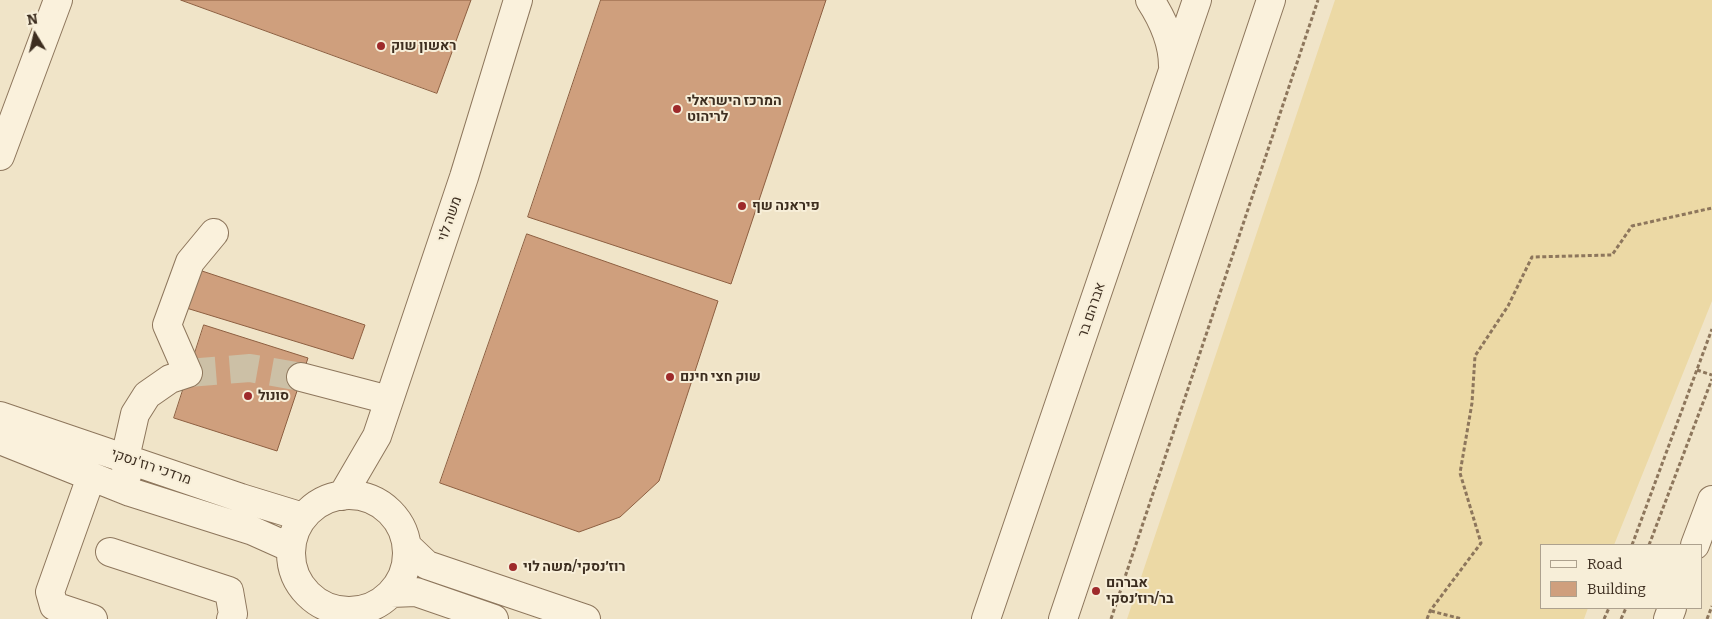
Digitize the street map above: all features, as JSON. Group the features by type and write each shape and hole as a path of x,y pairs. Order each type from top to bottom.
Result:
{"street":[{"path":"0,156 58,0"},
{"name":"משה לוי","path":"342,496 377,436 464,177 518,0"},
{"path":"1150,0 1166,30 1173,54 1173,72"},
{"name":"אברהם בר","path":"976,619 990,607 1197,0"},
{"path":"1063,619 1271,0"},
{"path":"130,492 125,458 135,414 147,395 170,379 188,372 167,325 190,262 214,233"},
{"path":"301,377 389,400"},
{"name":"משה לוי","path":"375,501 377,436"},
{"name":"מרדכי רוז'נסקי","path":"1,437 125,458 241,498 304,517"},
{"name":"מרדכי רוז'נסקי","path":"1,437 90,477 130,492 253,531 291,548"},
{"path":"90,477 50,592 54,606 93,619"},
{"path":"357,496 375,501 391,512 402,528 407,546 406,563 401,579 391,593 378,604 362,610 316,610 299,582 292,566 291,548 295,532 304,517 315,506 327,499 357,496"},
{"path":"1695,544 1712,500"},
{"path":"407,546 427,565 586,619"},
{"path":"110,552 229,591 233,614 231,619"},
{"path":"391,593 416,592 494,619"}],"path":[{"path":"1111,619 1318,0"},
{"path":"1427,619 1430,611 1482,543 1460,473 1472,403 1475,356 1508,306 1532,257 1612,255 1632,226 1712,208"},
{"path":"1632,544 1712,330"},
{"path":"1649,544 1712,377 1697,370"},
{"path":"1707,619 1712,606"},
{"path":"1430,611 1462,619"}],"sand":[{"path":"1335,0 1712,0 1712,301 1614,544 1540,544 1540,609 1588,609 1584,619 1127,619"}],"building":[{"name":"ראשון שוק","path":"181,0 471,0 437,93"},
{"name":"המרכז הישראלי לריהוט","path":"601,0 826,0 731,284 528,217"},
{"path":"527,234 718,301 659,481 620,517 579,532 440,483"},
{"path":"196,269 365,325 353,359 183,307"},
{"path":"204,325 308,358 277,451 174,418"}],"tunnel":[{"path":"188,373 250,368 301,377"}],"place":[{"name":"ראשון שוק","path":"381,46"},
{"name":"המרכז הישראלי לריהוט","path":"677,109"},
{"name":"פיראנה שף","path":"742,206"},
{"name":"שוק חצי חינם","path":"670,377"},
{"name":"סונול","path":"248,396"},
{"name":"רוז׳נסקי/משה לוי","path":"513,567"},
{"name":"אברהם בר/רוז׳נסקי","path":"1096,591"}]}
